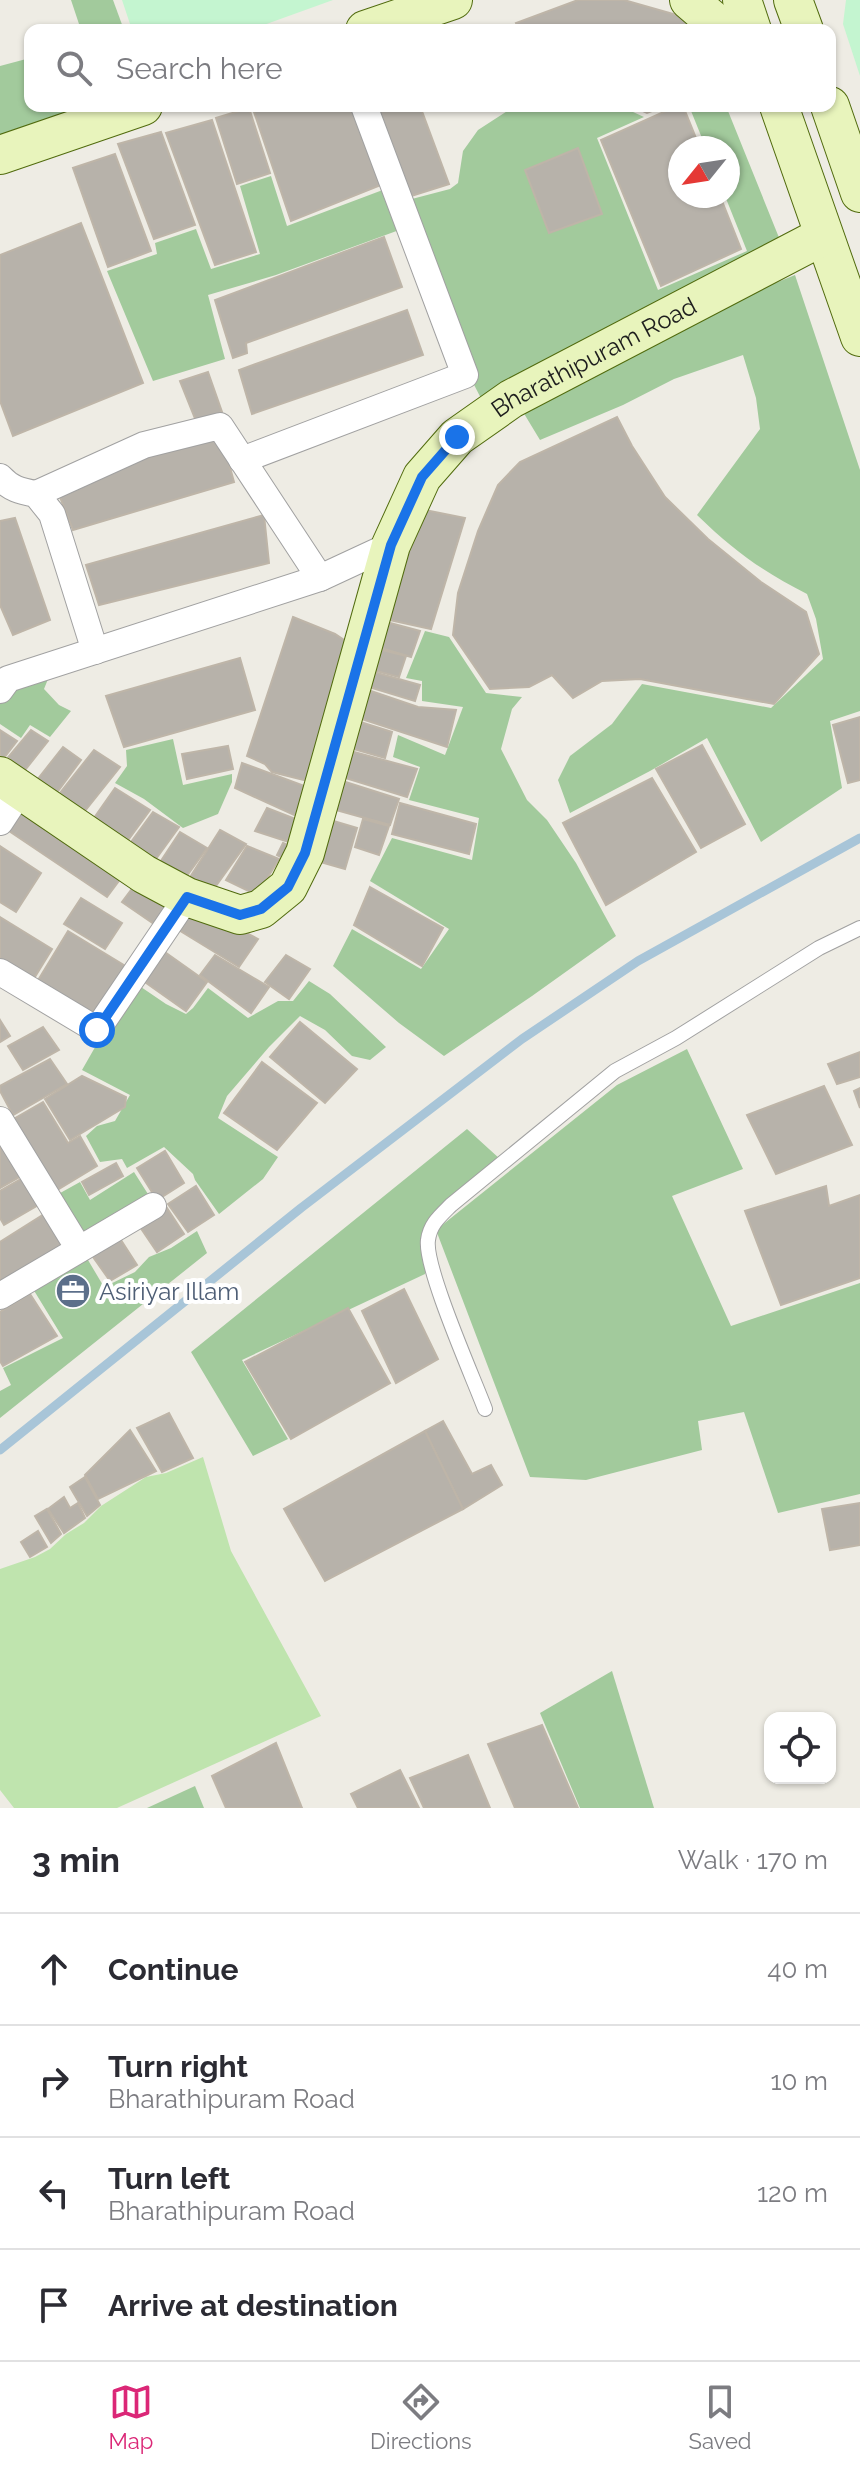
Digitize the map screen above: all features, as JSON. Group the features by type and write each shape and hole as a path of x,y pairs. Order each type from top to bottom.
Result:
{"street":[{"path":"383,24 453,0"},
{"path":"689,0 717,24"},
{"path":"742,0 750,24"},
{"path":"793,0 802,24"},
{"path":"0,155 125,112"},
{"path":"242,460 465,375 366,112"},
{"path":"832,112 860,193"},
{"path":"778,114 838,248 860,337"},
{"name":"Bharathipuram Road","path":"11,783 144,874 187,897 240,915 261,909 288,887 305,853 391,545 422,477 457,437 511,399 838,248"},
{"path":"0,477 8,486 36,494 144,445 220,426 320,578"},
{"path":"36,494 52,514 95,651"},
{"path":"0,690 8,679 320,578 391,545"},
{"path":"0,822 11,783"},
{"path":"0,972 97,1030 187,897"},
{"path":"0,1120 79,1249"},
{"path":"0,1296 153,1206"}],"lane":[{"path":"485,1409 434,1276 427,1243 433,1223 615,1071 676,1038 819,948 860,928"}],"green space":[{"path":"71,0 113,0 122,24 79,24"},
{"path":"122,0 333,0 267,24 130,24"},
{"path":"846,0 860,0 860,76 843,24"},
{"path":"24,60 24,112 90,112 0,144 0,66"},
{"path":"506,112 633,112 644,117 597,138 658,290 747,251 730,208 740,208 740,141 784,250 487,410 469,375 408,200 450,189 458,183 463,151 478,130"},
{"path":"691,112 728,112 738,136 701,136"},
{"path":"271,176 287,226 388,188 402,229 276,275 208,295 225,359 153,381 107,271 157,254 155,243 196,229 211,269 260,254 240,186"},
{"path":"795,275 860,470 860,711 830,721 842,788 761,842 707,738 570,813 558,780 570,756 612,724 642,684 771,708 823,659 816,619 807,594 749,559 697,515 760,429 756,398 743,355 674,379 623,405 540,440 517,402 649,335"},
{"path":"425,631 449,637 486,693 522,697 512,709 501,749 527,800 547,820 576,863 616,936 444,1056 399,1023 333,966 352,929 421,969 449,929 370,881 392,838 472,860 479,818 409,800 420,767 393,757 398,735 445,755 463,707 422,701 422,681 406,678"},
{"path":"52,669 44,689 59,705 71,711 50,737 30,725 21,738 0,724 0,696"},
{"path":"173,739 183,785 232,774 232,782 218,814 183,828 144,799 115,783 127,766 126,750"},
{"path":"309,981 330,994 386,1047 370,1060 352,1056 325,1030 300,1016 269,1047 227,1096 218,1118 278,1157 263,1179 219,1214 193,1174 164,1147 127,1168 122,1159 100,1162 86,1136 97,1126 115,1121 130,1095 82,1070 102,1035 141,987 186,1014 208,988 248,1018 278,1001 293,1001"},
{"path":"687,1049 743,1169 672,1196 731,1326 860,1283 860,1494 778,1513 744,1412 698,1421 702,1450 586,1480 530,1477 436,1230 617,1085"},
{"path":"467,1129 500,1159 425,1224 425,1274 242,1360 288,1439 253,1456 191,1352"},
{"path":"134,1172 153,1202 82,1242 53,1197 80,1182 90,1200"},
{"path":"197,1231 207,1253 0,1418 0,1391 11,1385 3,1368 63,1338 30,1284 85,1255 104,1287 135,1272 149,1257 171,1248"},
{"path":"203,1457 231,1551 321,1716 117,1808 14,1808 0,1790 0,1569 50,1549 101,1506 146,1477 166,1473"},
{"path":"612,1671 654,1808 580,1808 540,1713"},
{"path":"195,1786 204,1808 147,1808"}],"building":[{"path":"578,0 624,0 680,16 693,24 516,24"},
{"path":"236,112 250,112 270,173 237,184 216,118"},
{"path":"254,112 357,112 381,185 291,221"},
{"path":"374,112 422,112 449,184 408,197"},
{"path":"664,112 685,112 695,136 668,136 668,208 725,208 741,249 661,286 601,140"},
{"path":"212,120 256,252 215,265 166,133"},
{"path":"161,132 195,225 154,239 118,144"},
{"path":"578,148 602,214 549,233 525,170"},
{"path":"115,154 151,251 108,267 73,168"},
{"path":"81,223 143,383 13,436 0,401 0,255"},
{"path":"384,237 402,287 246,343 247,353 233,358 215,300"},
{"path":"407,310 423,355 252,414 239,370"},
{"path":"208,372 222,412 196,421 180,381"},
{"path":"617,417 665,497 708,539 761,582 806,612 819,654 774,704 640,679 602,681 573,698 552,675 529,687 490,689 453,635 458,593 478,531 498,485 520,462"},
{"path":"222,438 234,482 73,530 54,482"},
{"path":"415,508 465,518 431,629 376,617"},
{"path":"264,515 269,563 99,605 86,565"},
{"path":"15,518 50,620 13,635 0,605 0,521"},
{"path":"293,617 347,642 312,782 272,772 265,764 247,756"},
{"path":"379,620 420,631 411,657 374,646"},
{"path":"374,648 406,656 399,677 369,669"},
{"path":"240,658 255,710 124,747 106,696"},
{"path":"370,671 420,685 415,701 366,686"},
{"path":"365,689 418,707 456,710 447,747 356,717"},
{"path":"860,717 860,780 848,783 833,725"},
{"path":"354,720 392,732 385,758 347,747"},
{"path":"0,730 17,741 0,763"},
{"path":"31,730 48,741 18,779 0,767"},
{"path":"702,745 745,824 701,848 656,769"},
{"path":"228,746 233,769 187,779 182,754"},
{"path":"63,747 81,760 50,802 30,789"},
{"path":"343,749 417,769 407,797 336,775"},
{"path":"94,750 120,767 77,821 52,803"},
{"path":"242,763 318,791 305,820 235,788"},
{"path":"652,778 696,852 606,905 563,823"},
{"path":"336,779 399,799 390,825 329,808"},
{"path":"115,788 150,810 121,850 87,828"},
{"path":"27,802 127,870 107,897 9,831"},
{"path":"400,803 476,824 469,854 392,834"},
{"path":"267,808 306,823 298,845 255,831"},
{"path":"153,812 179,827 148,870 123,853"},
{"path":"320,817 357,828 345,869 310,859"},
{"path":"363,819 389,826 379,855 355,847"},
{"path":"220,830 246,844 208,897 185,885"},
{"path":"180,832 207,848 181,884 155,870"},
{"path":"283,843 302,851 294,864 277,855"},
{"path":"0,846 41,873 16,912 0,902"},
{"path":"247,846 279,859 257,895 226,880"},
{"path":"140,878 179,900 160,928 122,902"},
{"path":"370,887 443,928 422,966 354,925"},
{"path":"81,898 122,923 105,949 64,924"},
{"path":"192,905 258,939 239,967 177,929"},
{"path":"0,917 52,949 33,980 0,959"},
{"path":"68,931 132,970 95,1025 37,982"},
{"path":"162,950 207,982 186,1011 142,980"},
{"path":"215,955 269,987 251,1013 200,975"},
{"path":"286,955 310,969 289,999 265,982"},
{"path":"0,1020 10,1036 0,1042"},
{"path":"300,1022 357,1069 325,1103 270,1057"},
{"path":"43,1027 59,1050 23,1070 8,1046"},
{"path":"860,1052 860,1077 837,1084 828,1064"},
{"path":"50,1059 67,1084 13,1115 0,1086"},
{"path":"262,1062 317,1103 277,1150 224,1113"},
{"path":"82,1076 126,1097 125,1107 70,1140 45,1099"},
{"path":"824,1086 852,1145 776,1174 747,1115"},
{"path":"860,1088 860,1108 854,1091"},
{"path":"43,1102 68,1143 80,1136 97,1166 52,1193 10,1121"},
{"path":"0,1143 25,1174 0,1188"},
{"path":"165,1151 184,1183 157,1200 137,1168"},
{"path":"116,1163 123,1176 89,1195 82,1182"},
{"path":"26,1176 42,1203 4,1225 0,1218 0,1191"},
{"path":"196,1186 214,1215 188,1232 168,1204"},
{"path":"826,1186 829,1206 860,1195 860,1278 781,1305 745,1211"},
{"path":"165,1205 184,1234 157,1252 138,1224"},
{"path":"46,1213 69,1251 0,1291 0,1242"},
{"path":"119,1237 137,1265 110,1281 91,1254"},
{"path":"404,1289 438,1359 396,1383 362,1311"},
{"path":"30,1294 57,1336 3,1366 0,1361 0,1312"},
{"path":"348,1308 390,1383 291,1439 245,1362"},
{"path":"169,1413 193,1458 162,1472 137,1428"},
{"path":"443,1421 472,1474 491,1465 502,1485 463,1509 425,1431"},
{"path":"130,1430 156,1471 98,1499 85,1475"},
{"path":"425,1431 463,1509 325,1581 284,1509"},
{"path":"85,1477 100,1505 87,1516 70,1487"},
{"path":"64,1497 70,1508 78,1503 85,1518 64,1533 48,1509"},
{"path":"860,1503 860,1545 830,1550 822,1509"},
{"path":"47,1509 61,1534 51,1543 35,1516"},
{"path":"38,1531 47,1547 30,1557 21,1542"},
{"path":"542,1725 578,1808 515,1808 488,1744"},
{"path":"276,1743 302,1808 226,1808 212,1776"},
{"path":"468,1755 490,1808 424,1808 410,1778"},
{"path":"400,1770 419,1808 358,1808 351,1794"}],"waterway":[{"path":"0,1450 301,1208 522,1039 638,961 860,838"}],"place":[{"name":"Asiriyar Illam","path":"73,1291"}],"route":[{"path":"97,1030 187,897 240,915 261,909 288,887 305,853 391,545 422,477 457,437"}]}
